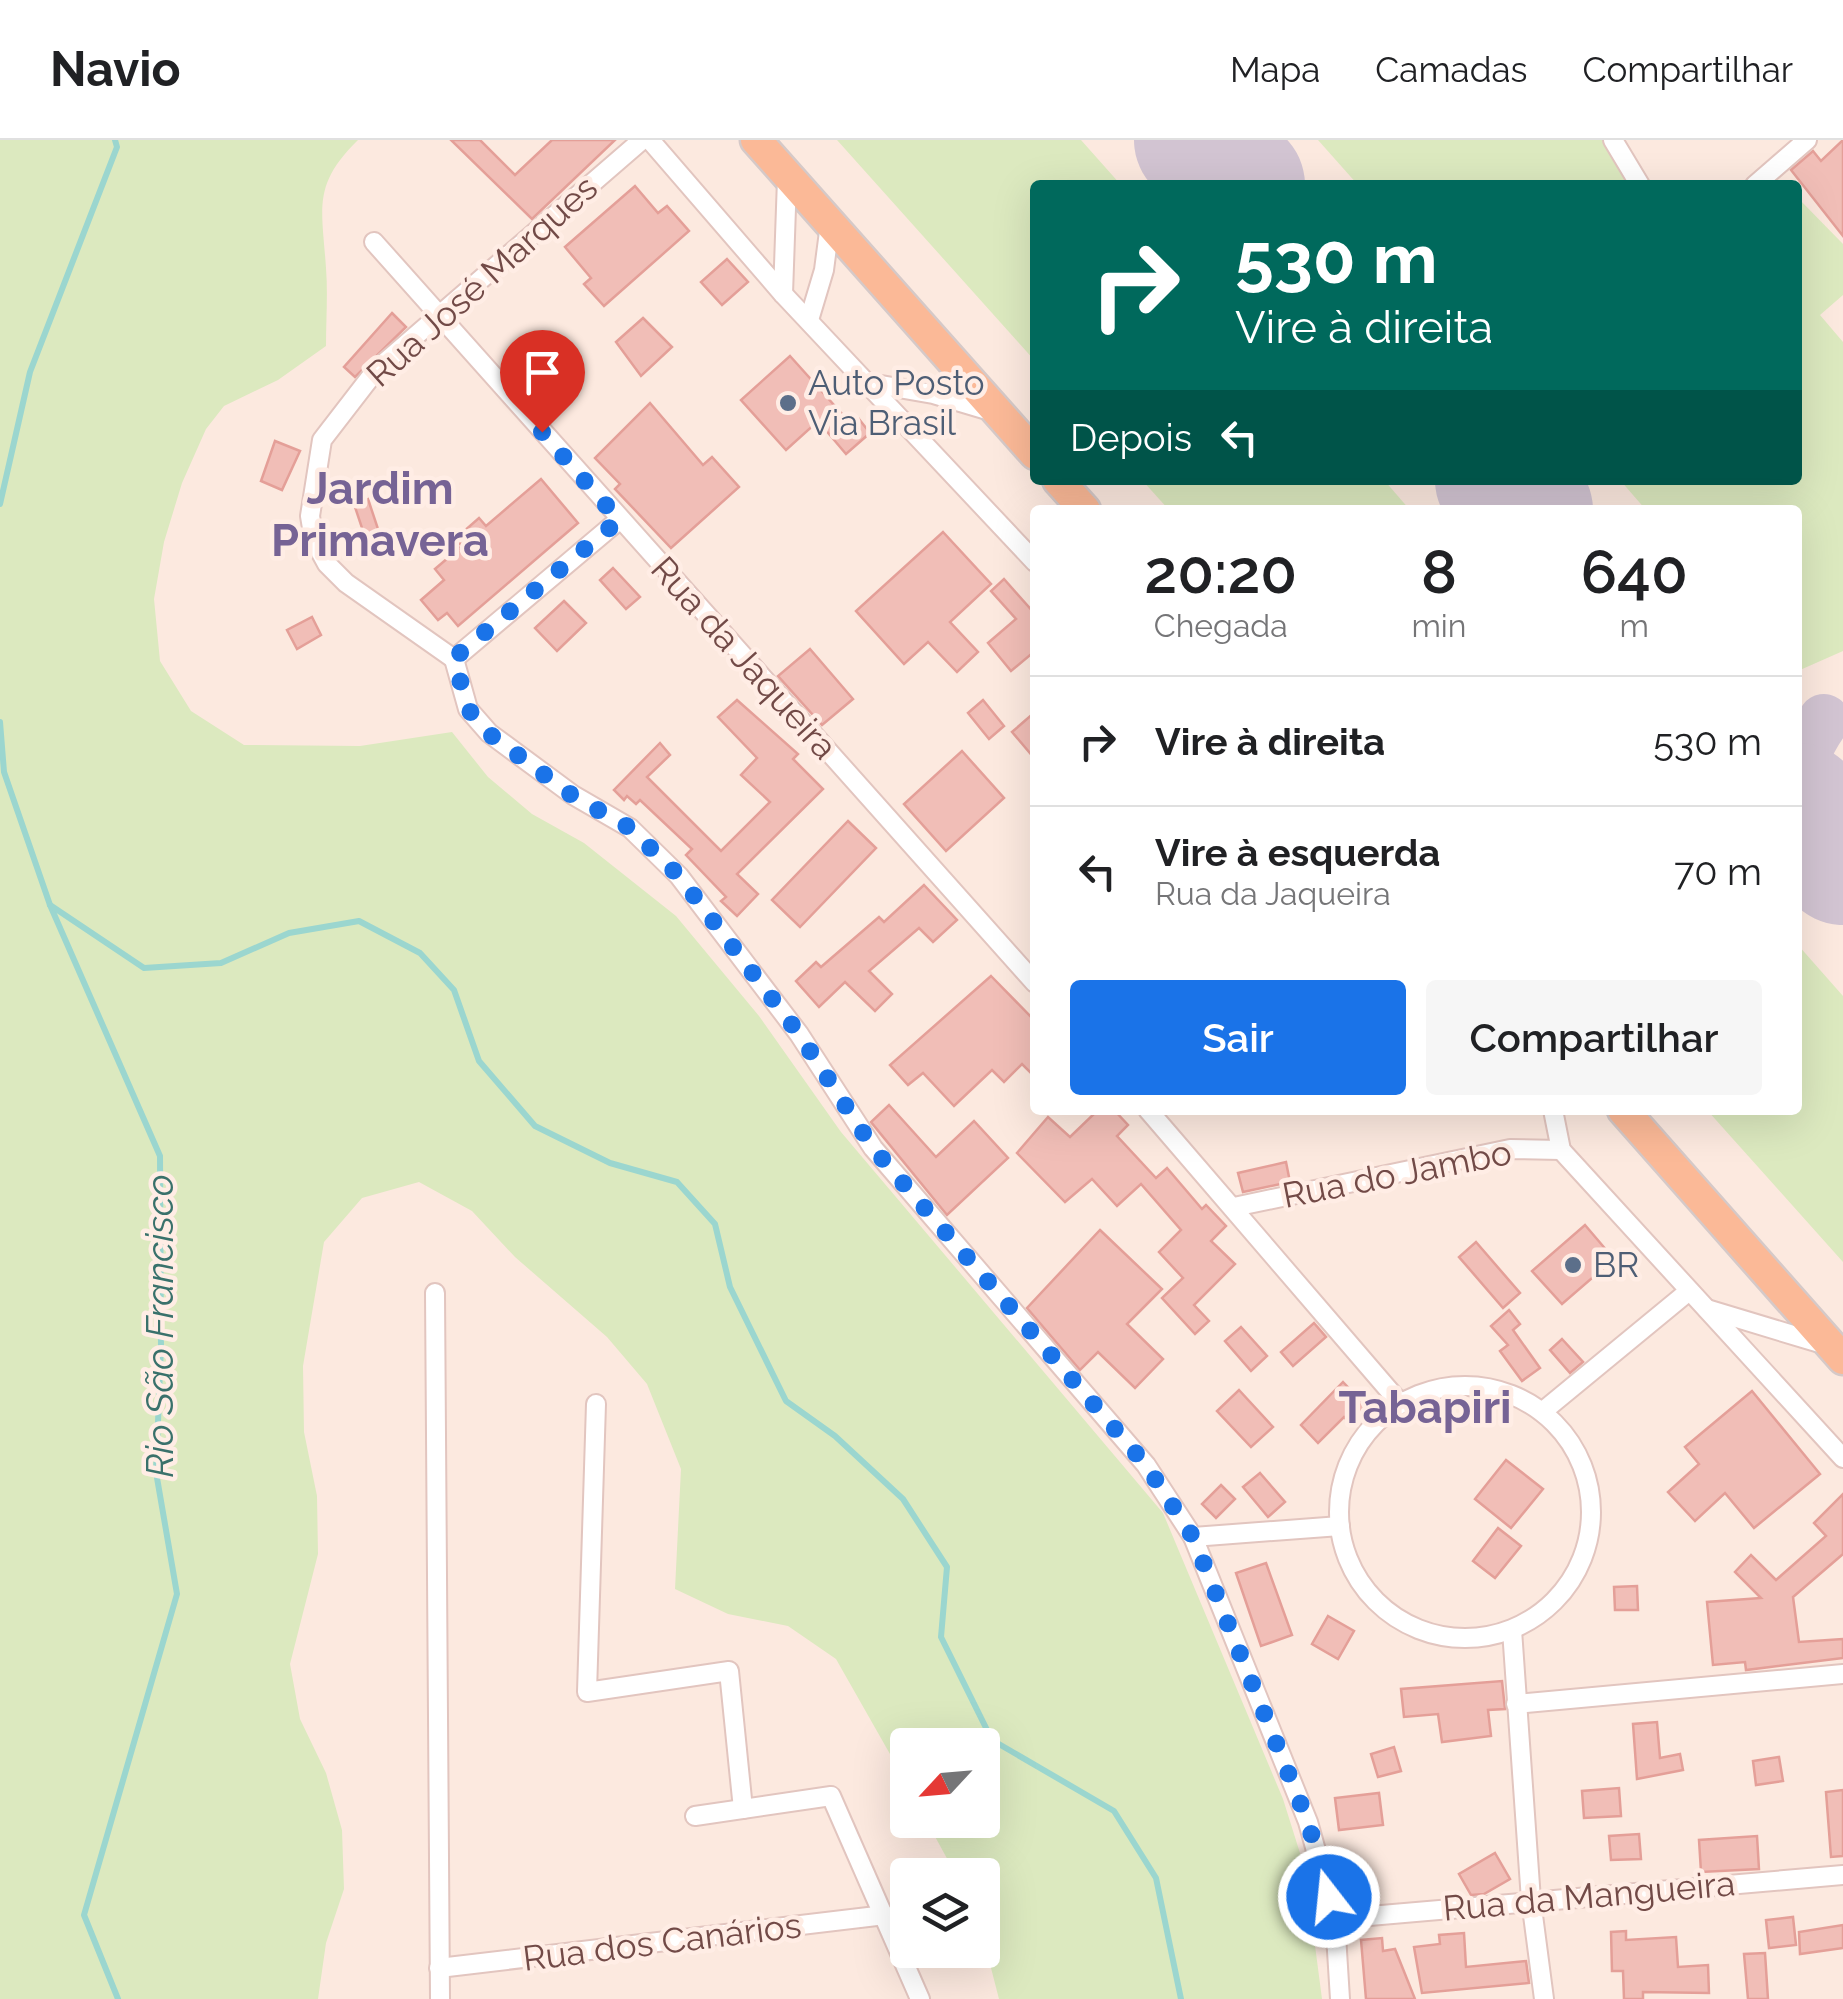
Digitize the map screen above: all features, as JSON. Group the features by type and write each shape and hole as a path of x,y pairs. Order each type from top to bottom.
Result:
{"main road":[{"path":"756,140 1030,448"},
{"path":"1062,485 1080,505"},
{"path":"1627,1115 1838,1352"}],"street":[{"name":"Rua José Marques","path":"454,658 346,583 320,552 310,516 322,440 376,370 642,140"},
{"path":"650,140 783,294 1030,557"},
{"path":"1613,140 1637,180"},
{"path":"1760,180 1806,140"},
{"path":"783,294 787,174"},
{"path":"808,320 824,270 830,219"},
{"name":"Rua da Jaqueira","path":"374,242 1030,977"},
{"path":"864,382 933,394 1000,414"},
{"path":"619,520 454,658 468,709 488,733 573,796 630,828 679,876 799,1034 873,1148 1146,1465 1193,1537 1308,1822 1335,1919 1340,1999"},
{"path":"1152,1115 1400,1403"},
{"path":"1554,1115 1561,1150 1843,1458"},
{"name":"Rua do Jambo","path":"1234,1207 1510,1150 1561,1150"},
{"path":"1542,1412 1689,1291"},
{"path":"435,1293 440,1999"},
{"path":"1707,1309 1838,1352"},
{"path":"1472,1385 1509,1393 1542,1412 1572,1444 1589,1486 1590,1530 1576,1572 1550,1607 1512,1630 1474,1638 1455,1637 1436,1635 1400,1620 1371,1595 1350,1563 1340,1526 1341,1490 1352,1455 1372,1426 1400,1403 1435,1388 1472,1385"},
{"path":"596,1404 587,1692 729,1671 743,1809"},
{"path":"1193,1537 1340,1526"},
{"path":"1512,1630 1531,1900 1544,1999"},
{"path":"1516,1704 1843,1674"},
{"path":"696,1816 831,1796 920,1999"},
{"name":"Rua da Mangueira","path":"1335,1919 1843,1875"},
{"name":"Rua dos Canários","path":"439,1968 885,1916"}],"green space":[{"path":"0,140 358,140 333,171 323,198 326,346 278,380 224,406 206,429 182,483 164,542 154,599 160,661 191,711 244,745 360,746 452,732 488,777 532,814 584,843 676,916 759,1016 841,1132 1163,1513 1283,1799 1305,1869 1322,1999 999,1999 991,1968 1000,1968 1000,1858 947,1858 936,1838 1000,1838 1000,1728 890,1728 890,1754 836,1659 788,1626 728,1614 675,1589 681,1469 647,1384 607,1337 515,1257 472,1211 419,1182 362,1198 324,1242 303,1366 304,1432 317,1496 318,1554 290,1664 300,1719 326,1773 342,1830 344,1889 326,1943 318,1999 0,1999"},
{"path":"837,140 1081,140 1117,180 1030,180 1030,355"},
{"path":"1318,140 1604,140 1627,180 1354,180"},
{"path":"1802,202 1843,244 1843,295 1820,315 1843,342 1843,651 1802,669 1802,505 1642,505 1624,485 1802,485"},
{"path":"1146,485 1388,485 1406,505 1164,505"},
{"path":"1802,950 1843,996 1843,1262 1711,1115 1802,1115"}],"building":[{"path":"451,140 480,140 515,175 552,140 615,140 532,219"},
{"path":"1843,140 1843,236 1791,170 1813,151 1821,161"},
{"path":"635,186 658,213 667,206 689,231 604,306 584,284 591,278 565,247"},
{"path":"727,259 748,282 722,305 701,282"},
{"path":"392,313 406,327 355,377 344,367"},
{"path":"643,318 672,347 641,376 616,342"},
{"name":"Auto Posto Via Brasil","path":"790,356 852,425 859,419 870,433 846,454 818,421 786,450 741,400"},
{"path":"650,403 703,465 712,457 739,487 671,548 615,489 620,484 595,458"},
{"path":"275,441 300,451 282,490 261,481"},
{"path":"541,479 578,523 458,626 447,613 438,620 421,600 444,580 435,569 462,546 455,539 479,518 486,526"},
{"path":"368,499 382,541 368,546 354,504"},
{"path":"943,532 991,584 950,622 978,652 957,672 928,642 904,664 856,611"},
{"path":"613,568 640,597 626,609 600,580"},
{"path":"1004,579 1030,608 1030,655 1011,671 988,643 1016,619 991,591"},
{"path":"564,601 586,623 557,651 535,628"},
{"path":"312,617 321,635 297,649 287,630"},
{"path":"810,649 853,699 822,725 778,676"},
{"path":"737,700 798,754 793,759 823,789 737,874 758,894 737,916 721,901 726,897 686,855 692,849 640,800 636,804 627,796 624,800 614,790 660,743 670,755 647,777 721,851 770,802 741,775 757,758 718,717"},
{"path":"983,700 1004,726 989,739 968,713"},
{"path":"1030,716 1030,753 1012,732"},
{"path":"962,751 1004,798 946,851 904,804"},
{"path":"848,821 876,848 800,927 772,900"},
{"path":"924,885 957,920 933,942 919,928 869,971 892,994 875,1011 845,982 819,1007 796,981 816,962 821,967 879,917 884,922"},
{"path":"991,976 1030,1016 1030,1072 1022,1064 1004,1082 992,1070 954,1106 923,1073 908,1085 890,1065"},
{"path":"889,1105 936,1157 974,1121 1008,1158 947,1215 871,1122"},
{"path":"1093,1115 1119,1115 1128,1125 1117,1136 1156,1178 1167,1168 1202,1209 1206,1205 1226,1226 1211,1241 1235,1264 1194,1305 1209,1321 1195,1334 1162,1298 1183,1278 1159,1252 1181,1230 1141,1184 1117,1206 1092,1179 1065,1202 1017,1153 1048,1117 1070,1137"},
{"path":"1286,1162 1290,1182 1243,1192 1238,1173"},
{"name":"BR","path":"1585,1225 1614,1259 1562,1304 1532,1271"},
{"path":"1100,1230 1162,1289 1127,1324 1163,1359 1135,1388 1098,1352 1080,1370 1027,1308"},
{"path":"1476,1242 1520,1293 1503,1308 1459,1257"},
{"path":"1509,1310 1520,1324 1513,1330 1540,1368 1522,1381 1500,1351 1508,1345 1491,1326"},
{"path":"1314,1323 1326,1337 1293,1366 1281,1352"},
{"path":"1241,1327 1267,1356 1251,1371 1225,1341"},
{"path":"1562,1339 1583,1362 1570,1373 1550,1350"},
{"path":"1343,1382 1367,1407 1350,1423 1344,1417 1318,1443 1301,1425"},
{"path":"1239,1390 1273,1427 1251,1447 1217,1411"},
{"path":"1752,1391 1820,1474 1754,1528 1725,1493 1695,1521 1668,1492 1699,1464 1685,1447"},
{"path":"1506,1460 1543,1489 1511,1528 1475,1499"},
{"path":"1260,1473 1285,1502 1268,1517 1243,1487"},
{"path":"1221,1485 1235,1499 1216,1518 1202,1504"},
{"path":"1843,1494 1843,1554 1793,1597 1799,1642 1843,1639 1843,1658 1746,1670 1745,1662 1713,1665 1707,1602 1761,1598 1735,1572 1751,1555 1776,1580 1826,1536 1814,1523"},
{"path":"1498,1528 1521,1546 1495,1578 1473,1561"},
{"path":"1266,1563 1292,1635 1261,1646 1236,1573"},
{"path":"1637,1586 1638,1610 1615,1610 1614,1587"},
{"path":"1328,1616 1354,1631 1338,1659 1312,1644"},
{"path":"1502,1681 1505,1709 1488,1710 1491,1736 1442,1742 1438,1714 1404,1717 1401,1689"},
{"path":"1657,1722 1660,1758 1680,1754 1683,1770 1637,1779 1633,1724"},
{"path":"1394,1747 1401,1771 1378,1777 1371,1754"},
{"path":"1779,1757 1783,1781 1756,1785 1753,1761"},
{"path":"1619,1788 1621,1816 1584,1818 1582,1791"},
{"path":"1843,1790 1843,1856 1831,1857 1826,1792"},
{"path":"1379,1793 1383,1825 1339,1830 1335,1798"},
{"path":"1639,1834 1641,1859 1611,1860 1609,1836"},
{"path":"1757,1836 1759,1869 1701,1872 1699,1840"},
{"path":"1495,1853 1510,1879 1484,1894 1471,1895 1459,1874"},
{"path":"1364,1873 1375,1900 1355,1905 1345,1880"},
{"path":"1793,1917 1796,1945 1769,1948 1766,1920"},
{"path":"1843,1925 1843,1948 1800,1954 1799,1932"},
{"path":"1626,1931 1626,1940 1676,1937 1678,1967 1708,1965 1709,1993 1643,1992 1643,1999 1624,1999 1623,1971 1612,1971 1611,1932"},
{"path":"1464,1933 1466,1967 1526,1961 1529,1983 1422,1993 1414,1947 1440,1944 1439,1935"},
{"path":"1382,1938 1383,1951 1395,1949 1415,1999 1366,1999 1361,1940"},
{"path":"1765,1953 1768,1999 1748,1999 1744,1954"}],"waterway":[{"name":"Rio São Francisco","path":"0,504 30,372 117,147 115,140"},
{"name":"Rio São Francisco","path":"0,722 4,772 50,905 160,1156 161,1346 156,1472 177,1594 84,1915 118,1999"},
{"path":"50,905 144,968 221,963 289,933 359,921 420,953 454,990 479,1061 535,1126 610,1163 677,1182 715,1224 730,1287 786,1401 835,1436 903,1499 947,1567 941,1637 992,1740 1114,1811 1156,1878 1181,1999"}],"taxiway":[{"path":"1802,770 1807,749 1824,720"},
{"path":"1802,790 1820,833"}],"runway":[{"path":"1200,140 1235,180"},
{"path":"1505,485 1523,505"},
{"path":"1802,813 1843,859"}],"place":[{"name":"Auto Posto Via Brasil","path":"788,403"},
{"name":"BR","path":"1573,1265"}],"district":[{"name":"Jardim Primavera","path":"380,514"},
{"name":"Tabapiri","path":"1425,1407"}],"route":[{"path":"542,432 619,520 454,658 468,709 488,733 551,780 630,828 679,876 799,1034 873,1148 1120,1434 1178,1509 1193,1537 1308,1822 1329,1897"}]}
